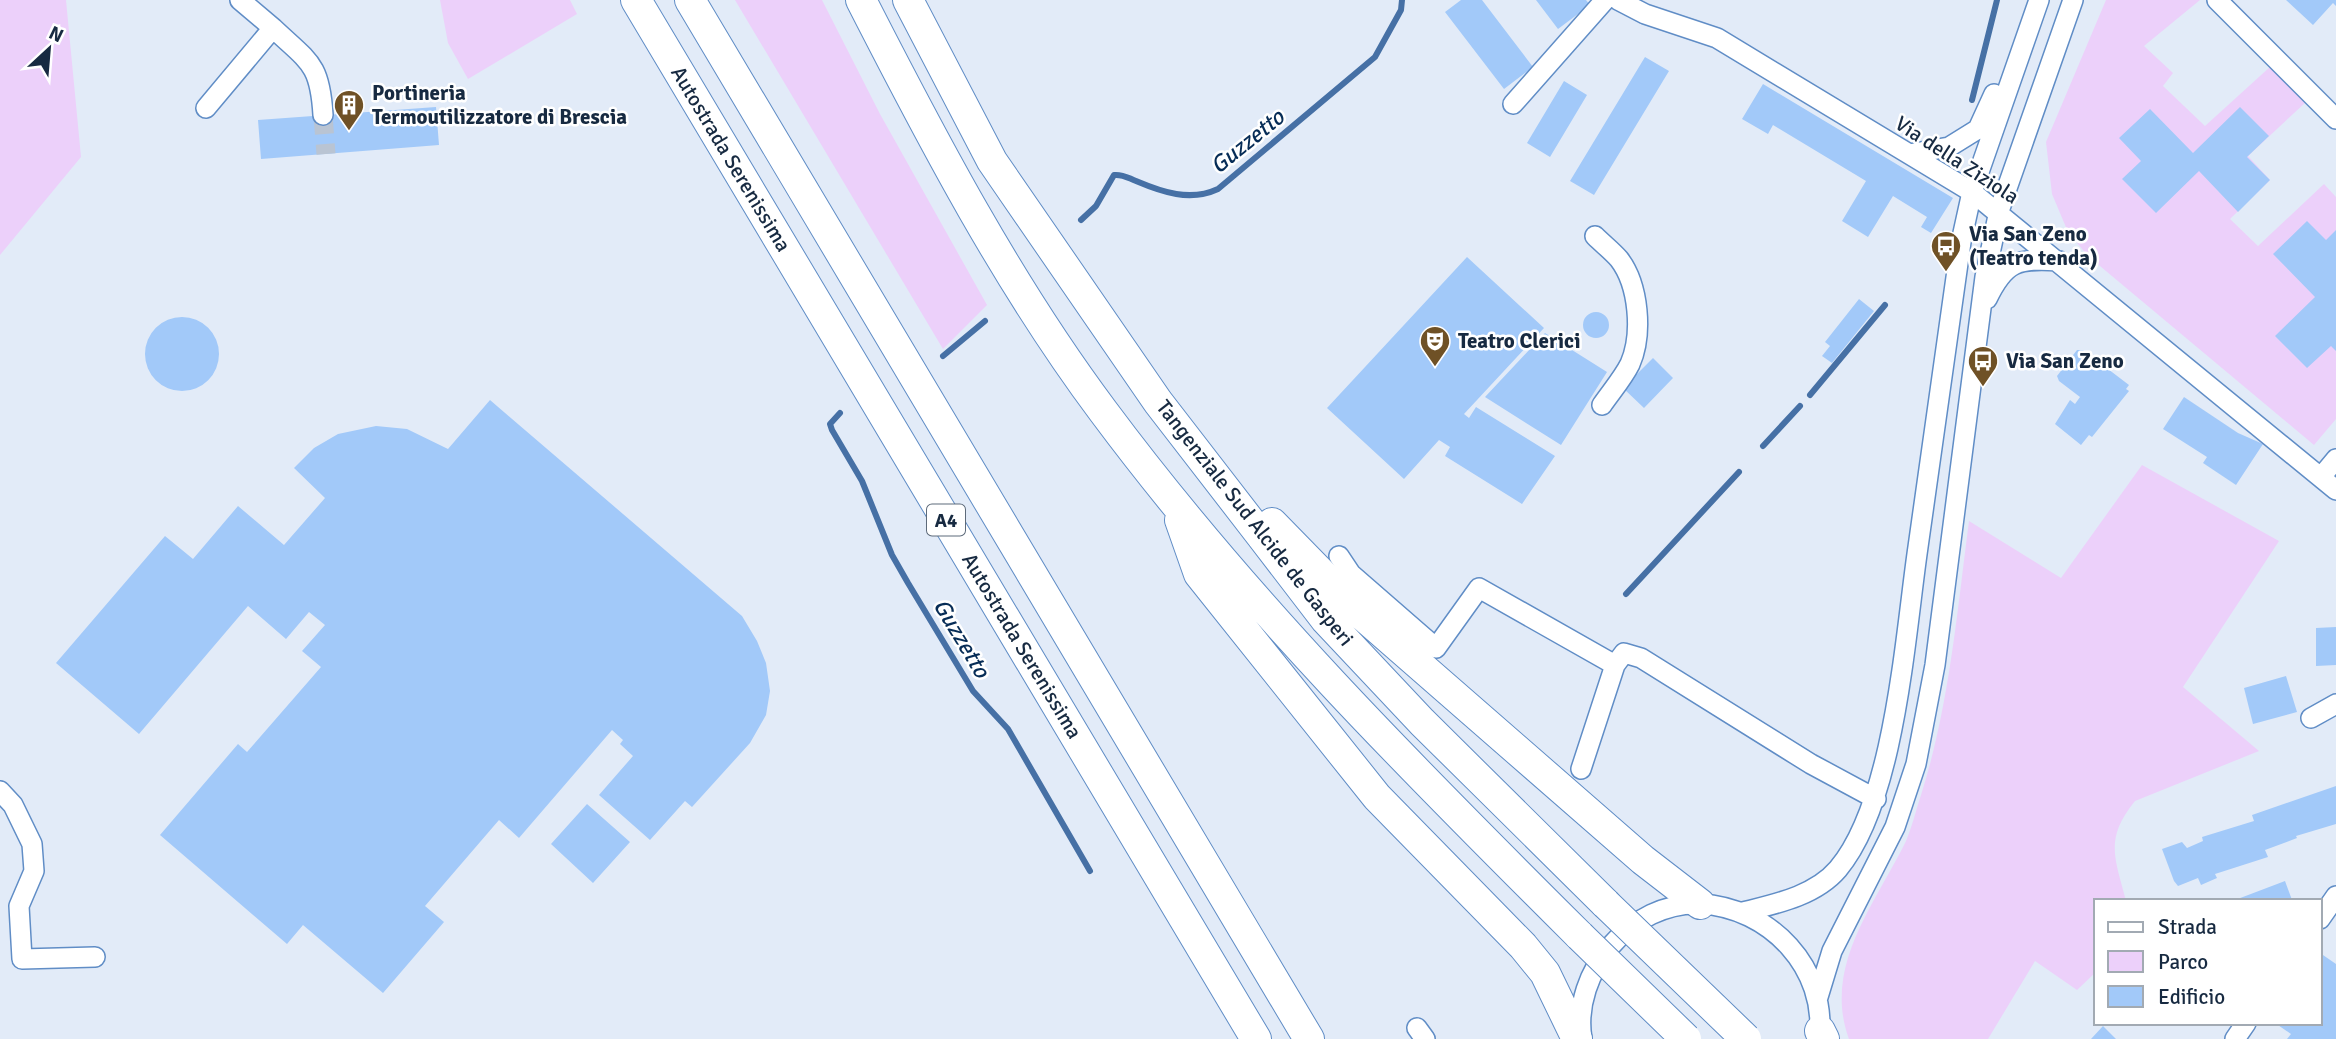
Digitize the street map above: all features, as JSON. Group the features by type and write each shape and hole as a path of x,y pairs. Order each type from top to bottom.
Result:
{"highway":[{"name":"Autostrada Serenissima","path":"636,0 1256,1039"},
{"name":"A4","path":"690,0 1309,1039"},
{"name":"Tangenziale Sud Alcide de Gasperi","path":"861,0 1017,284 1101,408 1176,507 1294,643 1392,750 1686,1039"},
{"name":"Tangenziale Sud Alcide de Gasperi","path":"908,0 992,161 1067,273 1200,457 1326,620 1422,722 1746,1039"},
{"path":"1200,457 1233,481 1361,614 1643,860 1700,904"},
{"path":"1176,507 1199,574 1377,797 1531,955 1557,995 1580,1039"}],"street":[{"path":"240,0 315,67 321,83 323,115"},
{"path":"1513,104 1605,0"},
{"name":"Via della Ziziola","path":"1618,0 1645,14 1717,38 1972,192 1999,211 2329,484"},
{"path":"1743,912 1786,901 1821,884 1837,870 1847,856 1876,799 1902,657 1961,242 1972,192 2039,0"},
{"path":"1818,997 1832,951 1895,827 1916,764 1935,665 1981,313 1999,211 2073,0"},
{"path":"2217,0 2336,119"},
{"path":"1909,154 1949,147 1978,129 2010,51 2031,26"},
{"path":"206,107 273,29"},
{"path":"1595,236 1620,260 1633,287 1636,313 1637,339 1630,364 1602,405"},
{"path":"1981,313 1996,280 2010,264 2029,259 2059,261"},
{"path":"2329,484 2336,459"},
{"path":"1339,556 1351,574 1436,648 1479,588 1615,664"},
{"path":"1581,769 1615,664 1623,653 1641,658 1811,764 1876,799"},
{"path":"2311,718 2336,704"},
{"path":"0,791 13,805 33,844 34,871 19,906 22,959 95,957"},
{"path":"2322,916 2336,896"},
{"path":"1580,1039 1582,1006 1592,973 1603,954 1638,922 1675,907 1700,904 1743,912 1777,933 1800,958 1818,997 1821,1036"}],"green space":[{"path":"0,0 66,0 81,157 0,255"},
{"path":"440,0 570,0 577,14 468,79 448,43"},
{"path":"735,0 822,0 880,114 987,305 943,349"},
{"path":"2106,0 2200,0 2144,46 2173,73 2163,86 2205,126 2271,66 2306,102 2248,156 2270,180 2230,219 2258,246 2324,184 2336,197 2336,419 2314,445 2088,256 2068,232 2052,194 2046,142"},
{"path":"2142,465 2279,541 2183,687 2259,751 2135,801 2125,814 2119,827 2115,849 2126,899 2094,899 2094,974 2077,990 2035,961 1988,1039 1849,1039 1842,1012 1842,986 1847,961 1856,936 1906,841 1931,762 1951,660 1969,521 2061,578"}],"building":[{"path":"1461,0 1482,0 1533,67 1504,89 1445,12"},
{"path":"1536,0 1586,0 1590,5 1558,29"},
{"path":"2286,0 2336,0 2336,6 2333,3 2313,25"},
{"path":"1645,57 1669,71 1594,195 1570,181"},
{"path":"1564,81 1587,95 1550,157 1527,143"},
{"path":"1763,84 1953,198 1931,233 1921,227 1927,217 1893,196 1868,237 1842,221 1866,181 1773,125 1768,134 1742,119"},
{"name":"Portineria Termoutilizzatore di Brescia","path":"436,107 439,145 261,159 258,120"},
{"path":"2240,107 2269,136 2247,157 2270,180 2238,212 2199,171 2156,213 2122,179 2141,161 2119,138 2150,109 2193,153"},
{"path":"2307,221 2326,240 2336,230 2336,351 2331,346 2307,368 2275,336 2315,297 2273,254"},
{"name":"Teatro Clerici","path":"1467,257 1544,328 1464,414 1469,418 1476,407 1555,456 1522,504 1445,456 1450,447 1439,440 1404,479 1327,408"},
{"path":"1859,299 1874,311 1832,363 1822,356 1830,346 1825,342"},
{"path":"1596,312 1605,316 1609,325 1605,334 1596,338 1587,334 1583,325 1587,316"},
{"path":"175,317 189,317 203,323 213,333 219,354 213,375 203,385 189,391 175,391 161,385 151,375 145,361 145,347 151,333 161,323"},
{"path":"1545,333 1607,372 1561,445 1485,397"},
{"path":"2077,350 2083,350 2129,385 2126,389 2129,391 2092,437 2089,435 2081,445 2055,424 2070,400 2075,404 2080,397 2059,381 2057,376"},
{"path":"1653,358 1673,378 1644,408 1623,388"},
{"path":"2184,397 2238,433 2263,444 2236,485 2203,463 2207,457 2163,429"},
{"path":"490,400 742,616 766,663 770,691 766,715 750,743 692,807 685,801 650,840 599,795 633,756 620,744 623,740 612,730 519,838 499,820 425,906 444,922 383,993 303,925 287,944 160,835 238,744 247,752 321,667 302,651 325,625 309,612 286,639 248,606 139,734 56,663 165,536 193,559 238,506 284,545 325,498 294,468 314,448 338,434 376,426 407,429 448,449"},
{"path":"2336,627 2336,665 2316,666 2316,628"},
{"path":"2286,676 2297,712 2253,724 2244,688"},
{"path":"2336,786 2336,824 2296,836 2297,838 2265,850 2268,857 2215,874 2217,878 2201,885 2198,878 2178,886 2174,881 2162,849 2182,842 2187,848 2203,841 2202,837 2254,821 2252,815"},
{"path":"587,804 630,842 593,883 551,844"},
{"path":"2285,881 2292,899 2238,899"},
{"path":"2322,954 2336,964 2336,1039 2287,1039 2291,1034 2278,1025 2322,1025"},
{"path":"2103,1026 2116,1039 2091,1039"}],"waterway":[{"name":"Guzzetto","path":"1081,220 1096,206 1114,175 1176,194 1197,195 1218,189 1375,57 1401,10 1402,0"},
{"path":"1972,100 1997,0"},
{"path":"1810,395 1885,305"},
{"name":"Guzzetto","path":"943,356 985,321"},
{"path":"1763,446 1800,406"},
{"name":"Guzzetto","path":"840,413 830,424 832,430 862,481 892,555 973,691 1008,729 1090,871"},
{"path":"1626,594 1739,472"}],"tunnel":[{"path":"323,115 326,154"}],"place":[{"name":"Portineria Termoutilizzatore di Brescia","path":"349,132"},
{"name":"Via San Zeno (Teatro tenda)","path":"1946,273"},
{"name":"Teatro Clerici","path":"1435,368"},
{"name":"Via San Zeno","path":"1983,388"}]}
